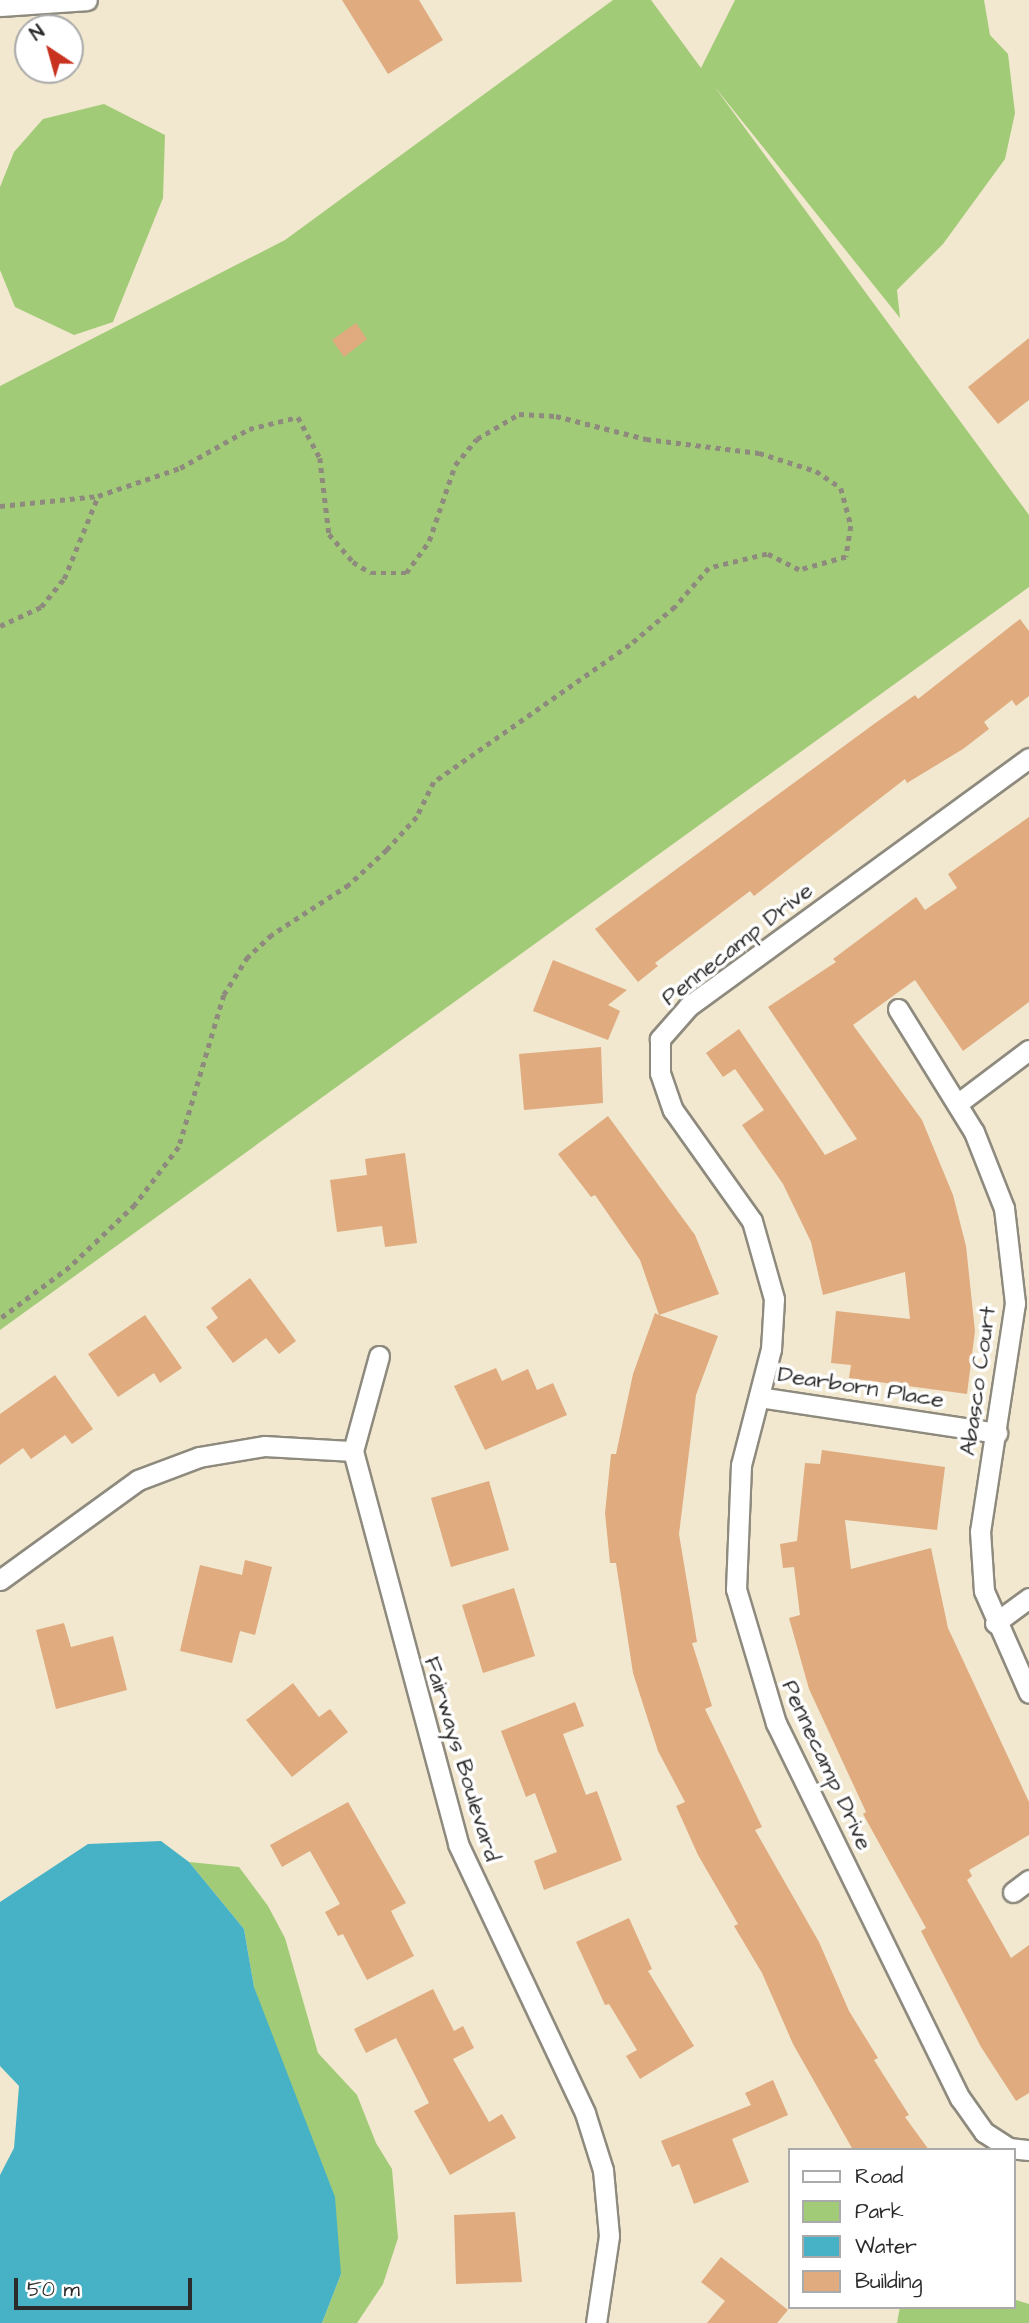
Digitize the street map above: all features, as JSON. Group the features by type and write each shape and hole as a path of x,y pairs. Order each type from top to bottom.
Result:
{"street":[{"path":"0,6 87,0"},
{"name":"Pennecamp Drive","path":"1009,2148 984,2132 960,2098 776,1723 736,1589 741,1465 771,1349 774,1299 766,1259 752,1221 673,1110 660,1073 660,1038 688,1007 1029,758"},
{"name":"Abasco Court","path":"898,1009 974,1132 1004,1208 1015,1303 980,1531 984,1591 995,1623 1029,1693"},
{"path":"957,1104 1029,1049"},
{"path":"0,1580 138,1480 199,1457 265,1446 353,1451 379,1356"},
{"name":"Dearborn Place","path":"759,1397 997,1433"},
{"name":"Fairways Boulevard","path":"353,1451 458,1844 585,2113 603,2170 610,2236 596,2323"},
{"path":"995,1623 1029,1598"}],"path":[{"path":"0,506 98,496 180,468 249,429 298,417 320,458 329,534 353,562 371,573 406,573 429,541 455,465 477,439 519,414 556,416 646,439 759,453 816,471 841,488 851,526 846,557 799,570 767,554 709,568 675,607 630,645 434,782 417,817 387,850 349,885 272,935 248,957 224,995 178,1147 135,1205 70,1267 0,1319"},
{"path":"0,626 40,607 64,579 98,496"}],"green space":[{"path":"613,0 651,0 701,68 735,0 984,0 990,35 1008,54 1015,113 1005,159 943,244 897,290 900,318 714,86 1029,515 1029,587 0,1330 0,386 285,240"},
{"path":"104,104 165,135 163,198 113,322 74,335 15,307 0,270 0,187 14,152 43,119"},
{"path":"189,1862 239,1867 268,1906 285,1938 318,2053 357,2095 376,2143 392,2169 398,2238 383,2284 357,2323 322,2323 341,2274 254,1987 244,1929"},
{"path":"1015,2300 1029,2304 1029,2323 897,2323 900,2309 1015,2309"}],"water":[{"path":"161,1841 189,1862 244,1929 254,1987 335,2197 341,2274 322,2323 0,2323 0,2175 14,2148 19,2086 0,2066 0,1902 88,1844"}],"building":[{"path":"342,0 419,0 443,40 388,74"},
{"path":"356,323 367,339 344,357 332,340"},
{"path":"1029,338 1029,400 998,424 968,387"},
{"path":"1020,619 1029,631 1029,696 1016,706 1012,700 984,722 989,729 963,749 907,783 905,779 754,896 750,891 655,963 658,966 638,982 595,929 874,724 915,695 918,699"},
{"path":"1029,817 1029,1002 963,1051 915,980 853,1025 922,1120 953,1195 966,1246 975,1331 967,1394 849,1378 851,1365 831,1363 836,1311 910,1319 905,1272 823,1295 811,1242 783,1184 742,1125 764,1110 735,1069 723,1077 706,1053 739,1029 825,1155 857,1139 768,1007 836,962 833,959 916,897 925,910 957,888 948,874"},
{"path":"553,960 627,990 608,1005 620,1011 608,1040 533,1011"},
{"path":"601,1047 603,1103 524,1110 519,1054"},
{"path":"608,1116 695,1235 719,1294 659,1315 640,1260 595,1195 591,1197 558,1154"},
{"path":"405,1153 417,1243 385,1247 382,1226 337,1232 330,1180 367,1175 365,1159"},
{"path":"250,1278 296,1341 279,1354 266,1338 233,1363 206,1327 218,1318 211,1308"},
{"path":"655,1313 718,1336 696,1395 679,1534 697,1642 692,1643 712,1706 705,1709 762,1827 755,1830 819,1942 849,2011 878,2058 874,2060 909,2115 905,2117 928,2148 852,2148 793,2044 762,1973 734,1926 738,1924 698,1855 676,1806 685,1802 658,1751 633,1673 616,1563 610,1563 605,1513 611,1454 616,1454 633,1374"},
{"path":"145,1315 182,1368 160,1383 154,1373 118,1397 88,1354"},
{"path":"496,1368 502,1381 528,1369 537,1390 553,1383 567,1415 485,1450 454,1386"},
{"path":"55,1375 93,1429 72,1444 65,1435 31,1459 23,1448 0,1465 0,1414"},
{"path":"822,1450 945,1467 937,1530 845,1520 851,1569 931,1548 948,1628 1029,1802 1029,1835 969,1870 972,1876 967,1880 1011,1958 1029,1945 1029,2093 1016,2101 981,2047 921,1931 926,1928 863,1814 866,1812 809,1689 789,1618 800,1615 794,1567 783,1568 780,1544 797,1541 805,1463 820,1464"},
{"path":"489,1481 509,1550 451,1567 431,1498"},
{"path":"245,1560 272,1567 255,1635 240,1631 232,1663 180,1651 200,1565 242,1575"},
{"path":"514,1588 535,1656 483,1673 462,1605"},
{"path":"64,1623 71,1647 113,1636 127,1690 56,1709 36,1630"},
{"path":"293,1683 319,1717 330,1709 348,1732 292,1777 246,1720"},
{"path":"575,1702 584,1726 563,1734 586,1795 597,1791 622,1860 544,1890 534,1861 557,1852 535,1793 526,1797 501,1731"},
{"path":"348,1802 406,1903 391,1911 414,1956 367,1980 343,1934 338,1936 325,1912 340,1904 310,1851 282,1867 270,1845"},
{"path":"629,1918 652,1969 648,1971 694,2046 640,2079 626,2056 637,2050 609,2004 605,2005 576,1942"},
{"path":"433,1989 454,2031 463,2026 474,2048 453,2059 489,2122 502,2114 516,2138 450,2175 414,2111 429,2103 396,2038 366,2053 354,2029"},
{"path":"773,2080 788,2115 732,2139 749,2182 694,2204 679,2164 672,2167 661,2141 751,2105 745,2093"},
{"path":"515,2212 522,2282 456,2284 454,2215"},
{"path":"721,2257 788,2310 777,2323 707,2323 725,2301 701,2282"}]}
